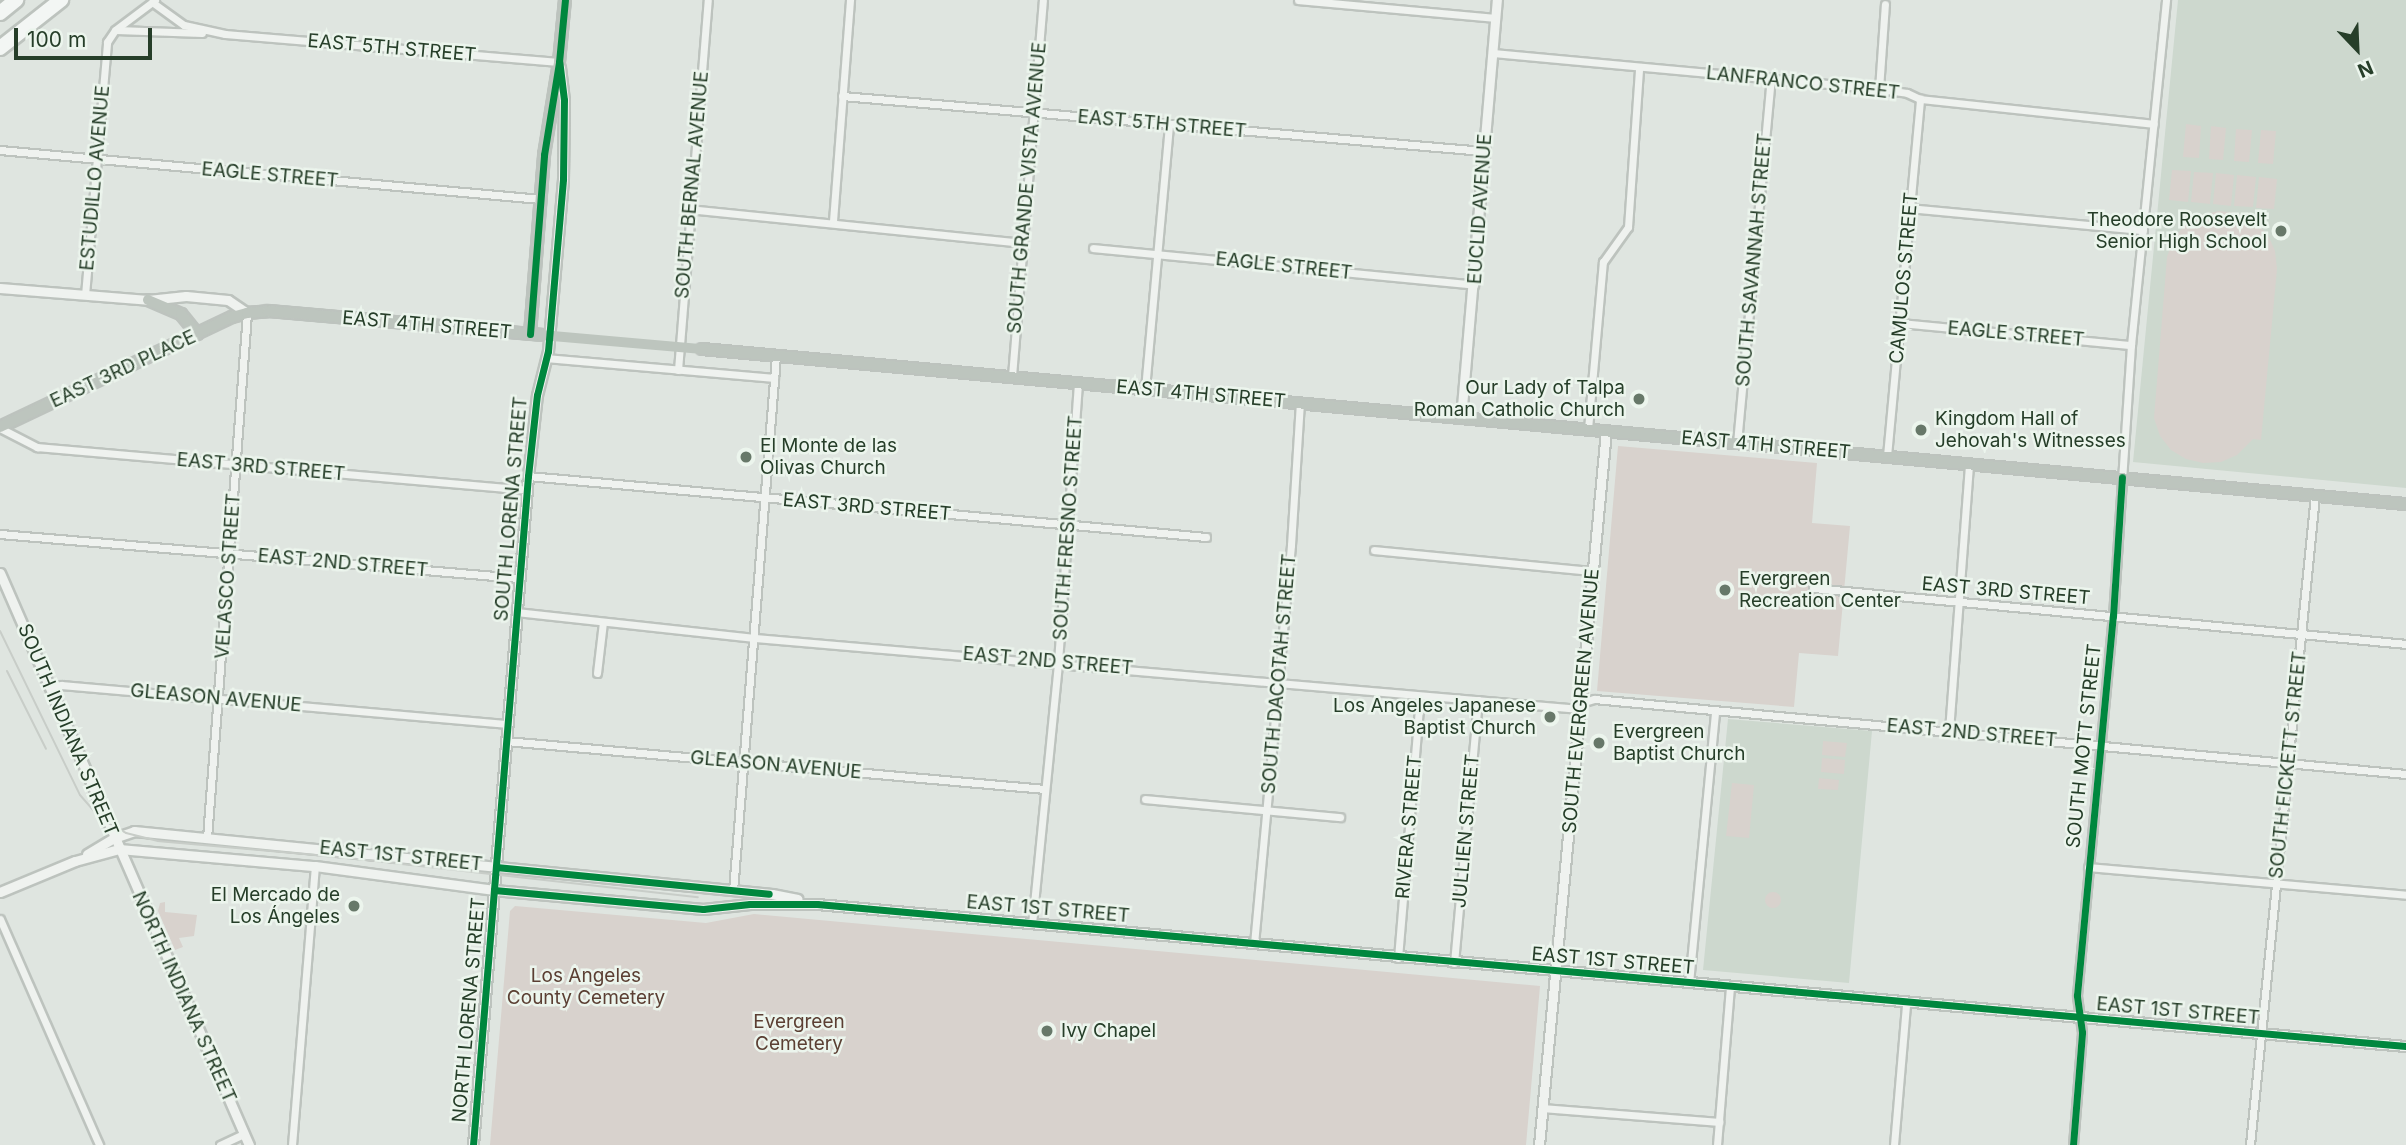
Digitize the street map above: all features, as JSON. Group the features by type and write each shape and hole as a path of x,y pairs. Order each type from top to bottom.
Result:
{"highway":[{"path":"0,13 16,0"},
{"path":"0,48 61,0"},
{"path":"44,14 73,0"}],"main road":[{"name":"SOUTH LORENA STREET","path":"536,335 540,199 565,0"},
{"path":"148,300 181,314 197,334"},
{"name":"EAST 4TH STREET","path":"247,313 268,311 776,355 2406,504"},
{"name":"EAST 3RD PLACE","path":"0,428 247,313"}],"street":[{"name":"SOUTH BERNAL AVENUE","path":"678,370 708,0"},
{"path":"833,222 850,0"},
{"name":"SOUTH GRANDE VISTA AVENUE","path":"1012,376 1042,0"},
{"path":"1298,0 1495,19"},
{"name":"EUCLID AVENUE","path":"1461,418 1497,0"},
{"name":"SOUTH MOTT STREET","path":"2073,1145 2082,1032 2077,995 2113,616 2131,345 2166,0"},
{"name":"EAST 5TH STREET","path":"154,1 184,25 225,34"},
{"path":"115,30 154,1"},
{"path":"1879,89 1885,4"},
{"name":"EAST 5TH STREET","path":"115,30 225,34 559,62"},
{"name":"ESTUDILLO AVENUE","path":"85,295 105,52 107,41 115,30"},
{"name":"LANFRANCO STREET","path":"1493,53 1879,89 1907,93 1920,99 2154,124"},
{"name":"SOUTH LORENA STREET","path":"496,872 526,490 537,395 546,358 563,179 564,100 559,62"},
{"path":"1588,429 1603,262 1628,228 1639,68"},
{"name":"SOUTH SAVANNAH STREET","path":"1737,443 1771,78"},
{"name":"EAST 5TH STREET","path":"842,96 1483,151"},
{"name":"CAMULOS STREET","path":"1887,456 1920,99"},
{"path":"1145,389 1169,125"},
{"name":"EAGLE STREET","path":"0,150 540,199"},
{"path":"1909,208 2143,230"},
{"path":"690,209 1022,243"},
{"name":"EAGLE STREET","path":"1093,248 1474,285"},
{"name":"EAST 4TH STREET","path":"0,288 148,300 186,296 228,300 247,313"},
{"name":"VELASCO STREET","path":"207,838 247,313"},
{"name":"EAGLE STREET","path":"1901,323 2131,345"},
{"path":"733,891 776,355"},
{"path":"546,358 774,378"},
{"name":"SOUTH FRESNO STREET","path":"1031,924 1058,662 1079,383"},
{"name":"SOUTH DACOTAH STREET","path":"1254,944 1291,544 1300,403"},
{"name":"EAST 3RD STREET","path":"0,428 37,447 526,490"},
{"name":"SOUTH EVERGREEN AVENUE","path":"1539,1145 1606,431"},
{"path":"1948,731 1969,464"},
{"name":"EAST 3RD STREET","path":"528,476 1206,537"},
{"name":"SOUTH FICKETT STREET","path":"2250,1145 2315,495"},
{"name":"EAST 2ND STREET","path":"0,534 519,578"},
{"path":"1374,550 1593,571"},
{"name":"SOUTH INDIANA STREET","path":"0,573 119,849"},
{"name":"EAST 3RD STREET","path":"1813,588 1958,604 2406,644"},
{"name":"EAST 2ND STREET","path":"516,612 755,638 1058,662 1420,696 1580,706 1594,699 2406,774"},
{"path":"597,673 603,622"},
{"name":"GLEASON AVENUE","path":"51,689 61,685 219,697 508,724"},
{"name":"RIVERA STREET","path":"1398,958 1420,696"},
{"name":"JULLIEN STREET","path":"1454,962 1478,700"},
{"path":"1689,983 1715,711"},
{"name":"GLEASON AVENUE","path":"506,741 1045,789"},
{"path":"1145,799 1340,817"},
{"name":"EAST 1ST STREET","path":"75,861 114,838 134,831 496,872 772,894 817,904"},
{"name":"EAST 1ST STREET","path":"0,892 75,861 119,849 315,866 494,890 704,909 750,904 817,904 2406,1046"},
{"name":"NORTH INDIANA STREET","path":"119,849 249,1145"},
{"path":"292,1145 315,866"},
{"path":"2088,867 2406,895"},
{"name":"NORTH LORENA STREET","path":"473,1145 496,872"},
{"path":"0,919 99,1145"},
{"path":"1717,1145 1730,987"},
{"path":"1894,1145 1906,1003"},
{"path":"1542,1108 1718,1122"},
{"path":"220,1145 244,1135"}],"shaded area":[{"name":"Theodore Roosevelt Senior High School","path":"2178,0 2406,0 2406,488 2133,462"},
{"path":"1728,719 1872,731 1849,983 1703,970"}],"green space":[{"path":"2186,124 2201,126 2199,158 2183,157"},
{"path":"2211,126 2226,128 2223,160 2209,159"},
{"path":"2236,129 2252,130 2249,162 2234,161"},
{"path":"2261,130 2276,131 2273,164 2258,163"},
{"path":"2172,170 2191,171 2188,202 2169,200"},
{"path":"2194,172 2213,173 2210,204 2191,202"},
{"path":"2216,173 2234,175 2231,206 2213,204"},
{"path":"2237,175 2256,177 2253,207 2234,206"},
{"path":"2259,177 2277,179 2274,209 2256,208"},
{"path":"2219,211 2238,213 2255,222 2268,235 2275,251 2277,269 2261,440 2253,439 2237,455 2221,462 2203,463 2186,459 2171,450 2160,436 2154,418 2167,257 2173,239 2185,225 2201,215"},
{"name":"Evergreen Recreation Center","path":"1618,446 1817,463 1812,523 1850,526 1838,656 1799,653 1794,707 1597,691"},
{"path":"1823,741 1847,743 1845,757 1822,755"},
{"path":"1822,758 1845,760 1844,774 1821,772"},
{"path":"1819,778 1839,780 1838,790 1818,789"},
{"path":"1732,783 1754,785 1749,838 1726,836"},
{"path":"1770,892 1776,892 1781,900 1779,906 1770,908 1765,903 1765,897"},
{"path":"165,902 165,912 197,915 194,936 179,938 183,947 175,950 158,911 160,903"},
{"name":"Evergreen Cemetery","path":"515,906 706,923 754,914 1540,986 1526,1145 490,1145 510,911"}],"tram line":[{"path":"0,631 80,795 101,819 126,833 158,841 348,858 698,897"},
{"path":"7,671 46,749"}],"cycle path":[{"path":"530,334 544,155 559,62 565,0"},
{"path":"473,1145 528,476 537,395 548,351 563,179 564,100 559,62"},
{"path":"2073,1145 2082,1032 2077,995 2113,616 2122,477"},
{"path":"496,867 769,894"},
{"path":"494,890 703,909 750,904 817,904 2406,1046"}],"place":[{"name":"Theodore Roosevelt Senior High School","path":"2281,231"},
{"name":"Our Lady of Talpa Roman Catholic Church","path":"1639,399"},
{"name":"Kingdom Hall of Jehovah's Witnesses","path":"1921,430"},
{"name":"El Monte de las Olivas Church","path":"746,457"},
{"name":"Evergreen Recreation Center","path":"1725,590"},
{"name":"Los Angeles Japanese Baptist Church","path":"1550,717"},
{"name":"Evergreen Baptist Church","path":"1599,743"},
{"name":"El Mercado de Los Ángeles","path":"354,906"},
{"name":"Ivy Chapel","path":"1047,1031"}],"park label":[{"name":"Los Angeles County Cemetery","path":"586,987"}]}
